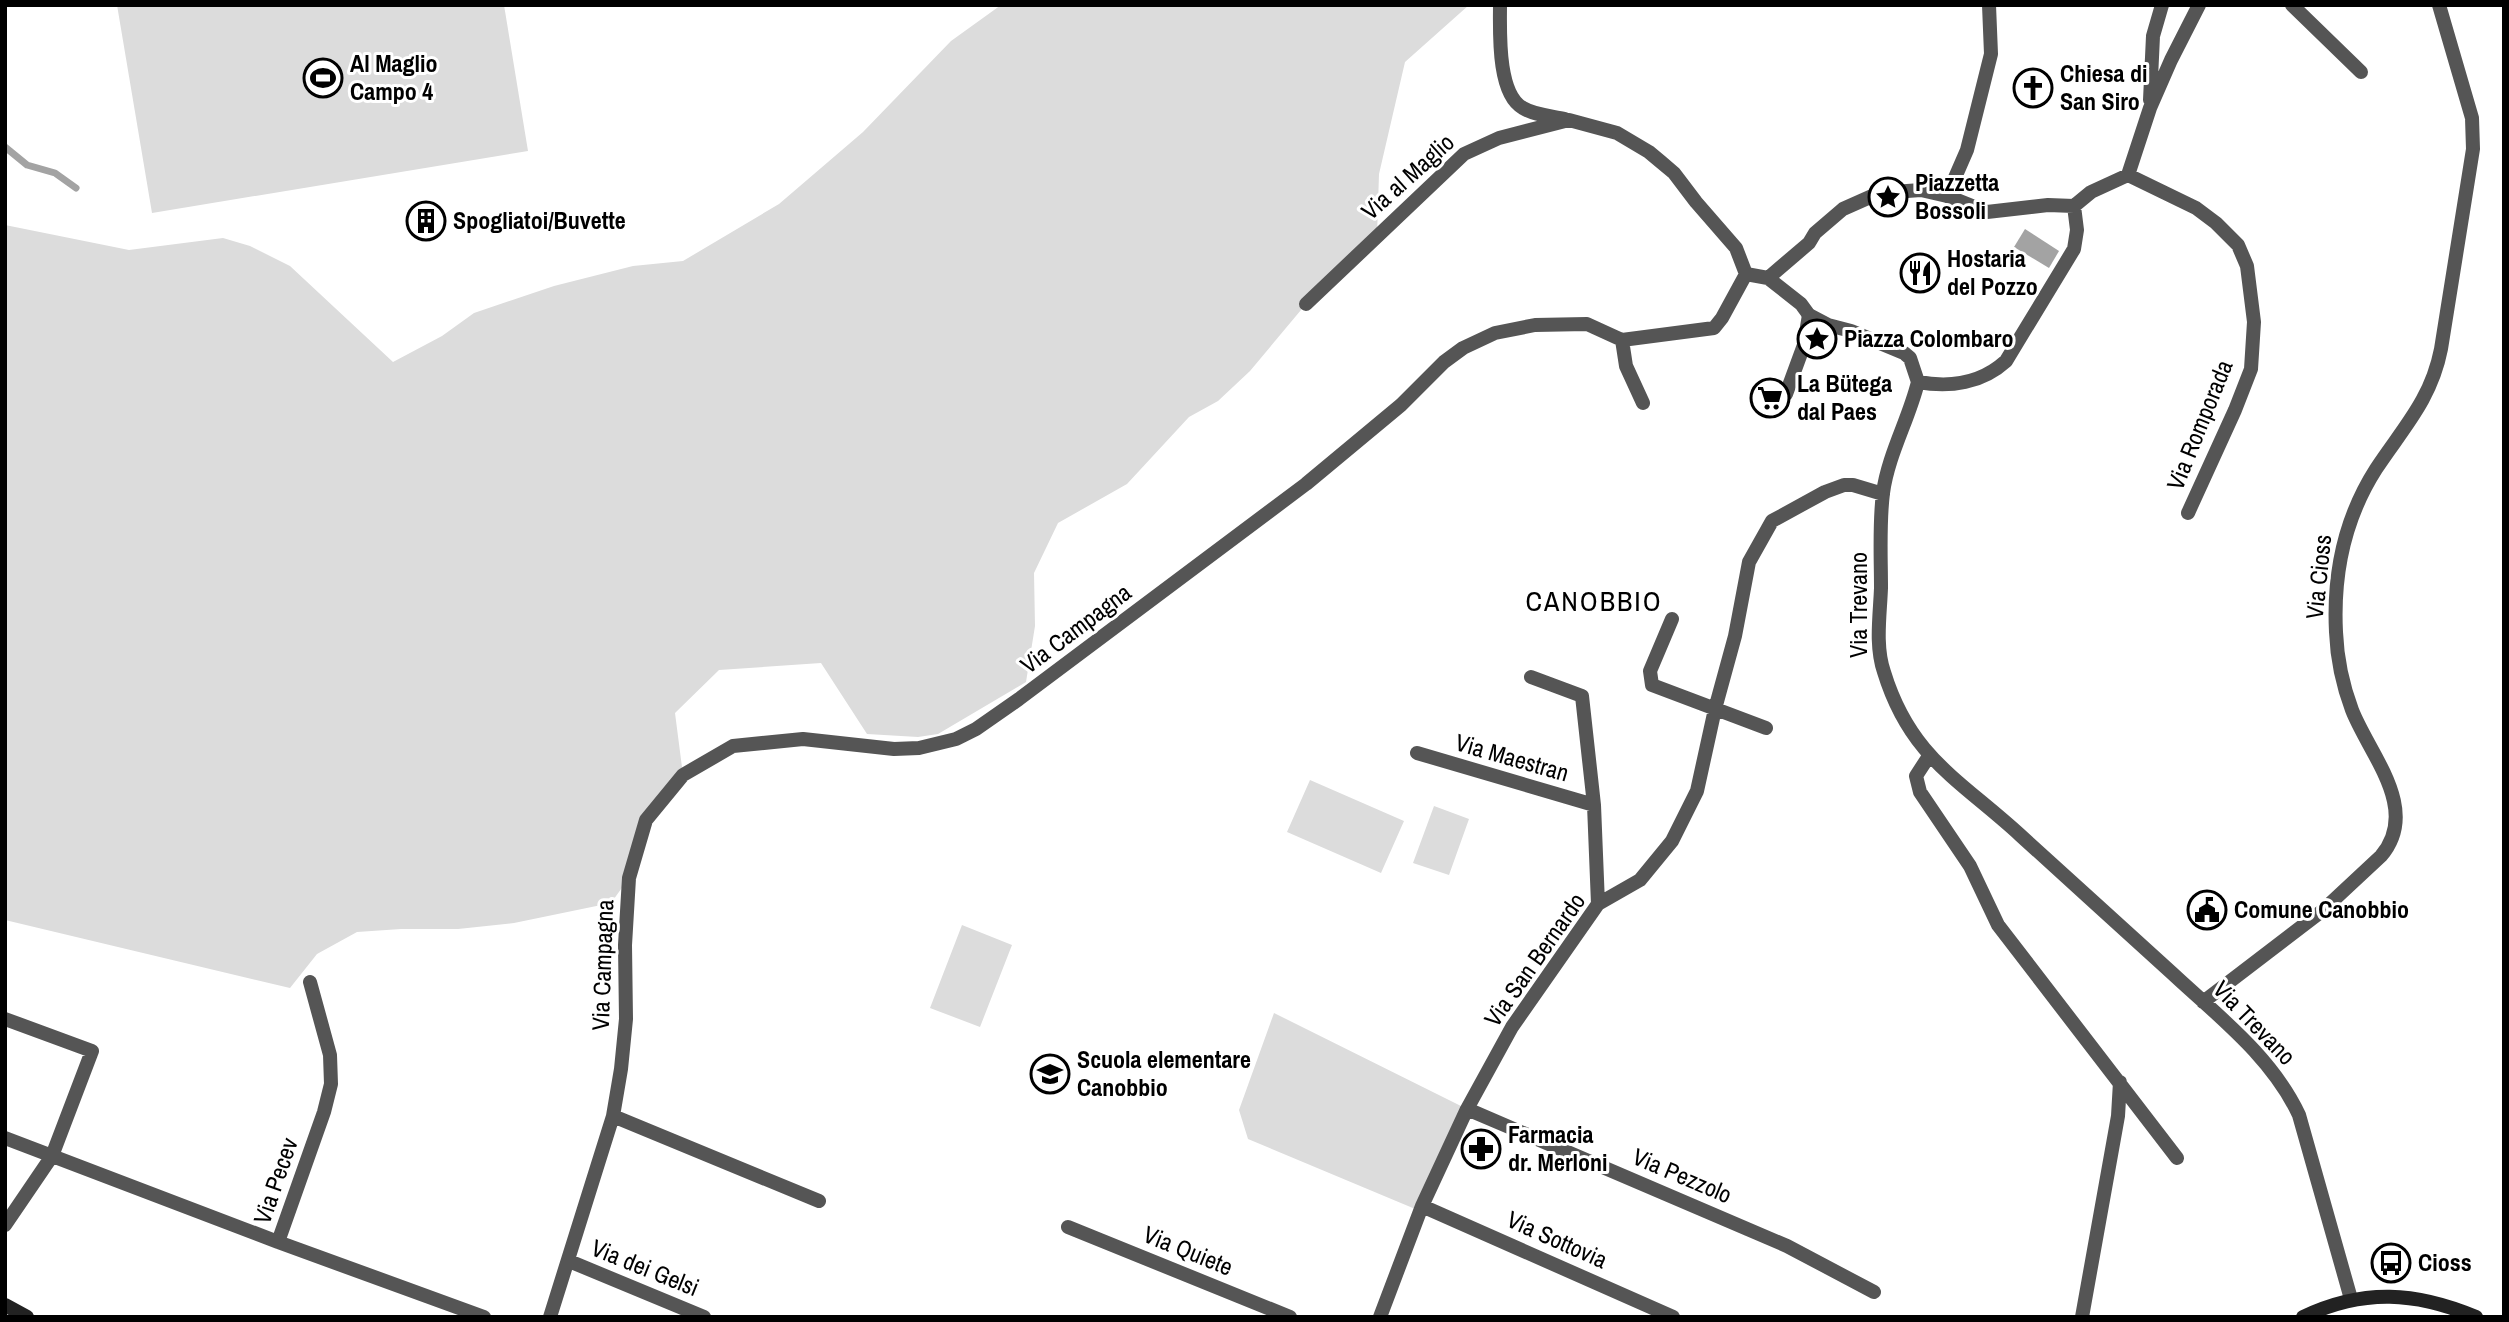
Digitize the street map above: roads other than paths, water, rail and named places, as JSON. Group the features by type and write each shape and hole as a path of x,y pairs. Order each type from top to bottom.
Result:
{"main road":[{"path":"2303,1317 2351,1299 2384,1296 2411,1297 2456,1308 2476,1317"},
{"path":"5,1305 27,1317"}],"street":[{"path":"1500,5 1501,48 1509,93 1524,109 1569,120"},
{"path":"1947,196 1967,150 1991,54 1989,5"},
{"path":"2150,108 2153,36 2162,5"},
{"path":"1768,278 1809,243 1815,233 1834,216 1852,204 1879,193 1921,190 1947,196 1987,212 2049,205 2074,206 2091,192 2128,175 2150,108 2199,5"},
{"path":"2292,5 2361,72"},
{"name":"Via Cioss","path":"2203,1002 2322,911 2381,856 2395,831 2396,814 2392,793 2363,736 2345,687 2336,633 2337,583 2342,545 2355,507 2378,467 2425,399 2438,366 2473,149 2472,118 2439,5"},
{"name":"Via al Maglio","path":"1307,304 1464,154 1499,138 1569,120 1617,133 1649,152 1674,173 1736,248 1746,274"},
{"name":"Via Romporada","path":"2128,175 2196,208 2216,223 2238,245 2247,267 2254,322 2251,369 2188,513"},
{"path":"1643,403 1626,366 1622,340 1714,328 1746,274 1768,278 1801,304 1809,315 1828,325 1852,331 1904,353 1910,358 1918,382 1958,383 1992,374 2006,361 2074,249 2077,230 2074,206"},
{"path":"1787,394 1804,345 1809,315"},
{"name":"Via Campagna","path":"550,1317 614,1115 626,1019 625,945 629,878 646,820 683,775 733,746 803,739 894,749 919,748 956,739 976,729 1019,699 1306,484 1401,405 1444,362 1463,348 1495,333 1535,326 1587,324 1622,340"},
{"name":"Via Trevano","path":"1918,382 1884,489 1879,642 1882,669 1898,708 1911,733 1929,756 2008,824 2253,1049 2291,1098 2315,1166 2351,1299"},
{"name":"Via San Bernardo","path":"1380,1317 1422,1206 1467,1109 1512,1027 1598,904 1640,880 1672,841 1696,791 1735,636 1749,562 1772,521 1825,492 1844,485 1884,489"},
{"path":"1672,619 1650,671 1650,681 1655,687 1766,728"},
{"name":"Via Maestran","path":"1531,677 1582,696 1594,805 1598,904"},
{"name":"Via Maestran","path":"1417,753 1594,805"},
{"path":"1929,756 1916,776 1920,792 1970,866 1998,925 2177,1158"},
{"name":"Via Pecev","path":"5,1138 278,1242 324,1112 331,1084 330,1055 310,982"},
{"path":"5,1018 92,1051 52,1156 5,1225"},
{"path":"2082,1317 2118,1116 2120,1082"},
{"name":"Via Pezzolo","path":"1467,1109 1787,1246 1874,1292"},
{"path":"614,1115 819,1201"},
{"name":"Via Sottovia","path":"1422,1206 1673,1317"},
{"name":"Via Quiete","path":"1068,1227 1290,1317"},
{"path":"278,1242 484,1317"},
{"name":"Via dei Gelsi","path":"569,1262 704,1317"}],"waterway":[{"path":"5,147 27,165 55,173 76,188"}],"place":[{"name":"Al Maglio Campo 4","path":"323,78"},
{"name":"Chiesa di San Siro","path":"2033,88"},
{"name":"Piazzetta Bossoli","path":"1888,197"},
{"name":"Spogliatoi/Buvette","path":"426,221"},
{"name":"Hostaria del Pozzo","path":"1920,273"},
{"name":"Piazza Colombaro","path":"1817,339"},
{"name":"La Bütega dal Paes","path":"1770,398"},
{"name":"Comune Canobbio","path":"2207,910"},
{"name":"Scuola elementare Canobbio","path":"1050,1074"},
{"name":"Farmacia dr. Merloni","path":"1481,1149"},
{"name":"Cioss","path":"2391,1263"}],"district":[{"name":"CANOBBIO","path":"1594,601"}]}
